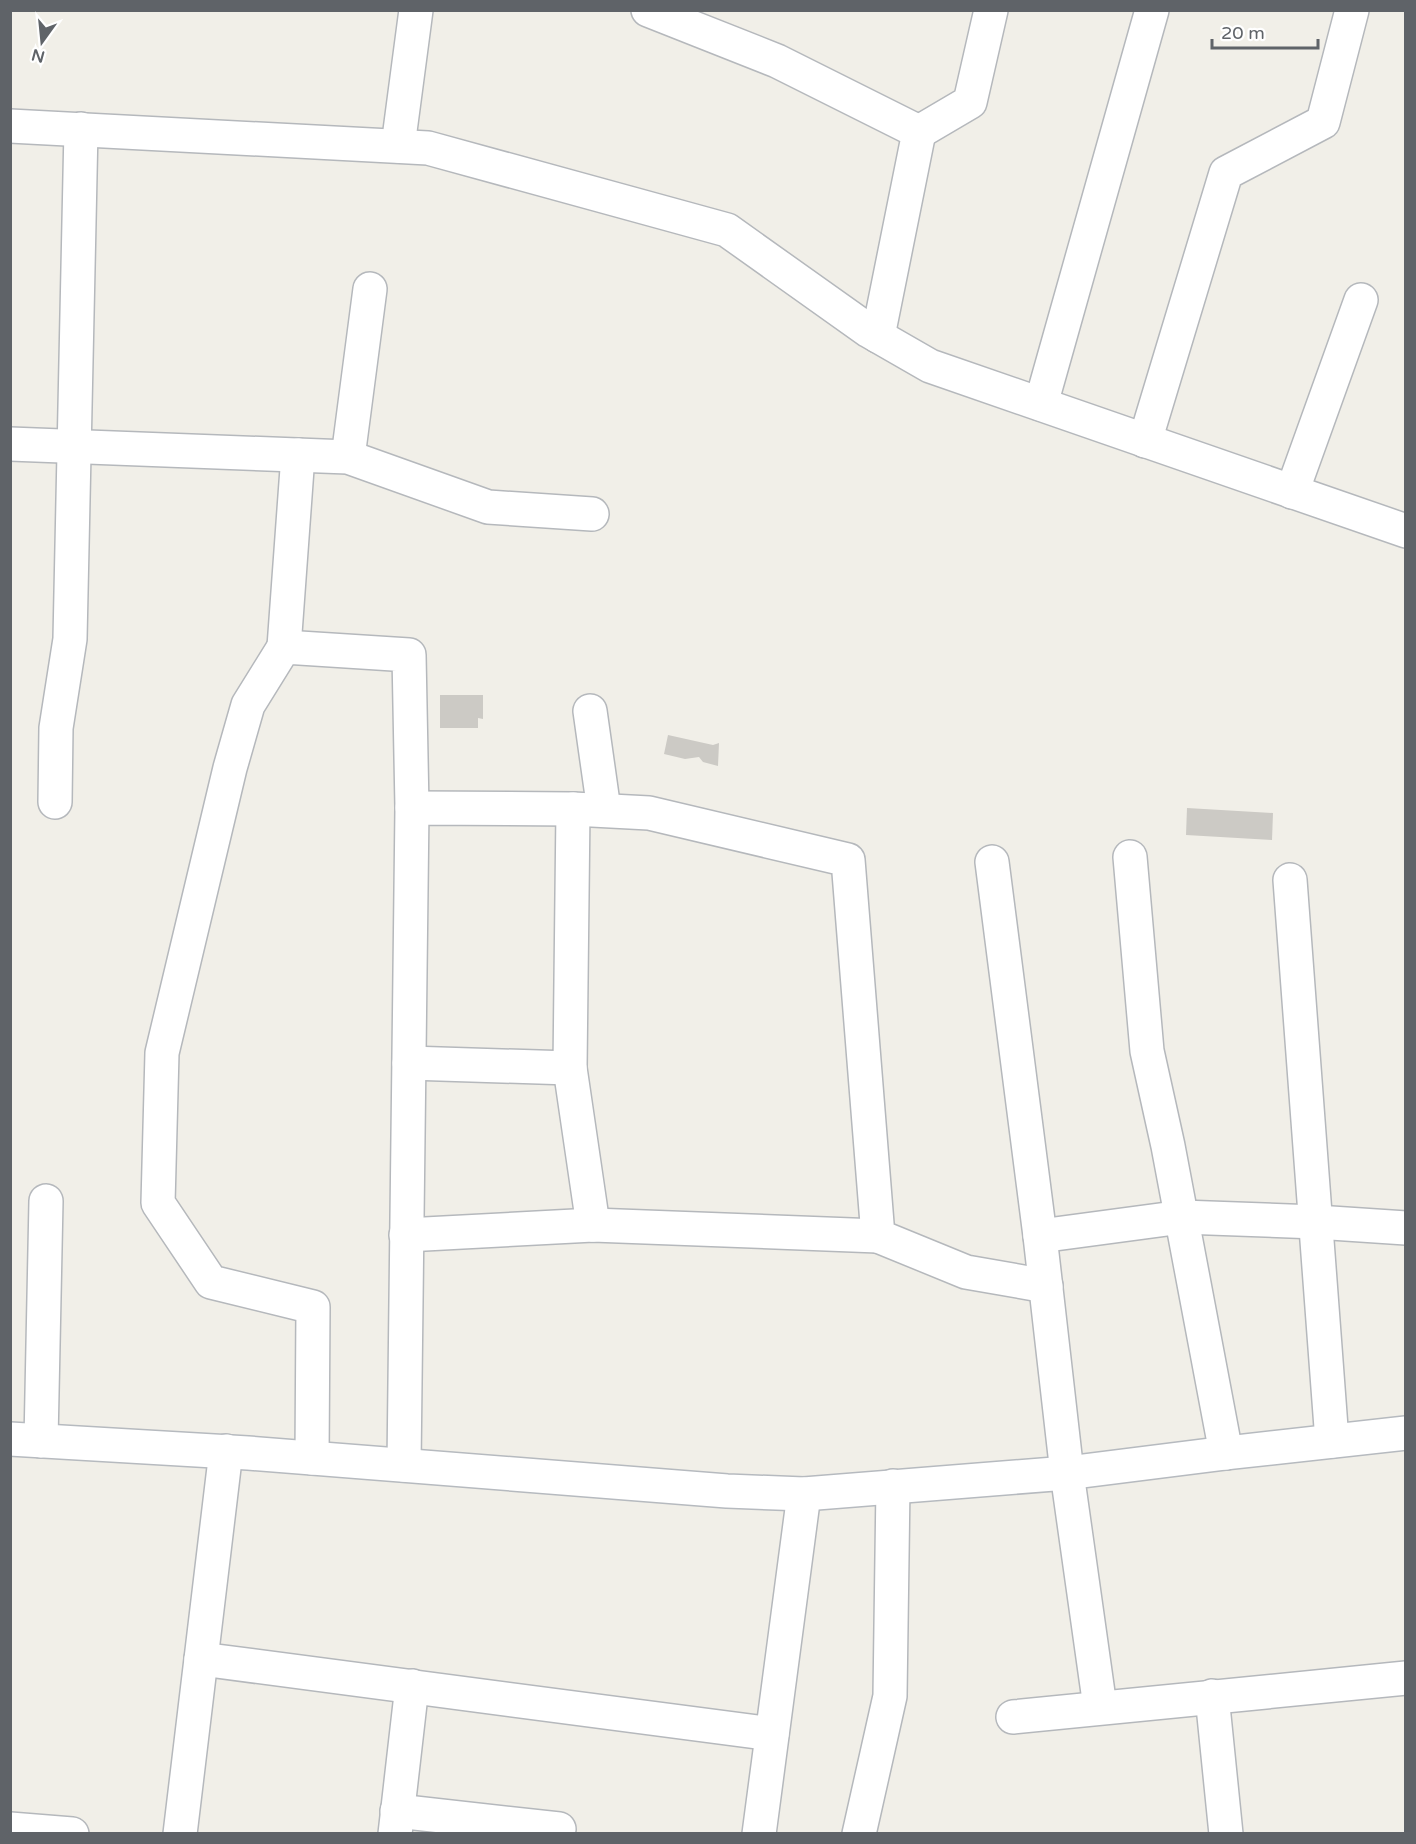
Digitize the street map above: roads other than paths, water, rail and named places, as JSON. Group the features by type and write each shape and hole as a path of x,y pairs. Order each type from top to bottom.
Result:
{"street":[{"path":"398,146 416,10"},
{"path":"648,10 777,61 919,132"},
{"path":"878,336 919,132 970,102 992,10"},
{"path":"1041,404 1152,10"},
{"path":"1145,441 1227,173 1323,122 1352,10"},
{"path":"10,126 428,148 727,230 878,336 930,366 1406,531"},
{"path":"55,802 56,728 70,639 81,129"},
{"path":"348,457 370,290"},
{"path":"1292,492 1361,300"},
{"path":"10,444 348,457 488,507 592,514"},
{"path":"298,455 284,647 248,705 230,768 162,1053 158,1203 211,1282 313,1307 312,1458"},
{"path":"284,647 409,655 412,807 404,1465"},
{"path":"590,711 588,810 570,1068 593,1225"},
{"path":"412,807 649,813 848,860 878,1236"},
{"path":"1130,856 1147,1052 1168,1146 1227,1453"},
{"path":"992,862 1040,1236 1067,1473 1100,1707"},
{"path":"1290,880 1332,1441"},
{"path":"409,1063 570,1068"},
{"path":"46,1201 26,1440 226,1451 727,1491 804,1494 1067,1473 1406,1433"},
{"path":"1040,1236 1182,1217 1406,1228"},
{"path":"406,1235 593,1225 878,1236 966,1272 1046,1286"},
{"path":"180,1833 226,1451"},
{"path":"859,1833 890,1696 893,1486"},
{"path":"759,1833 804,1494"},
{"path":"201,1659 772,1734"},
{"path":"1013,1717 1406,1678"},
{"path":"412,1686 396,1822 560,1830"},
{"path":"1212,1696 1226,1833"},
{"path":"10,1828 72,1833"}]}
